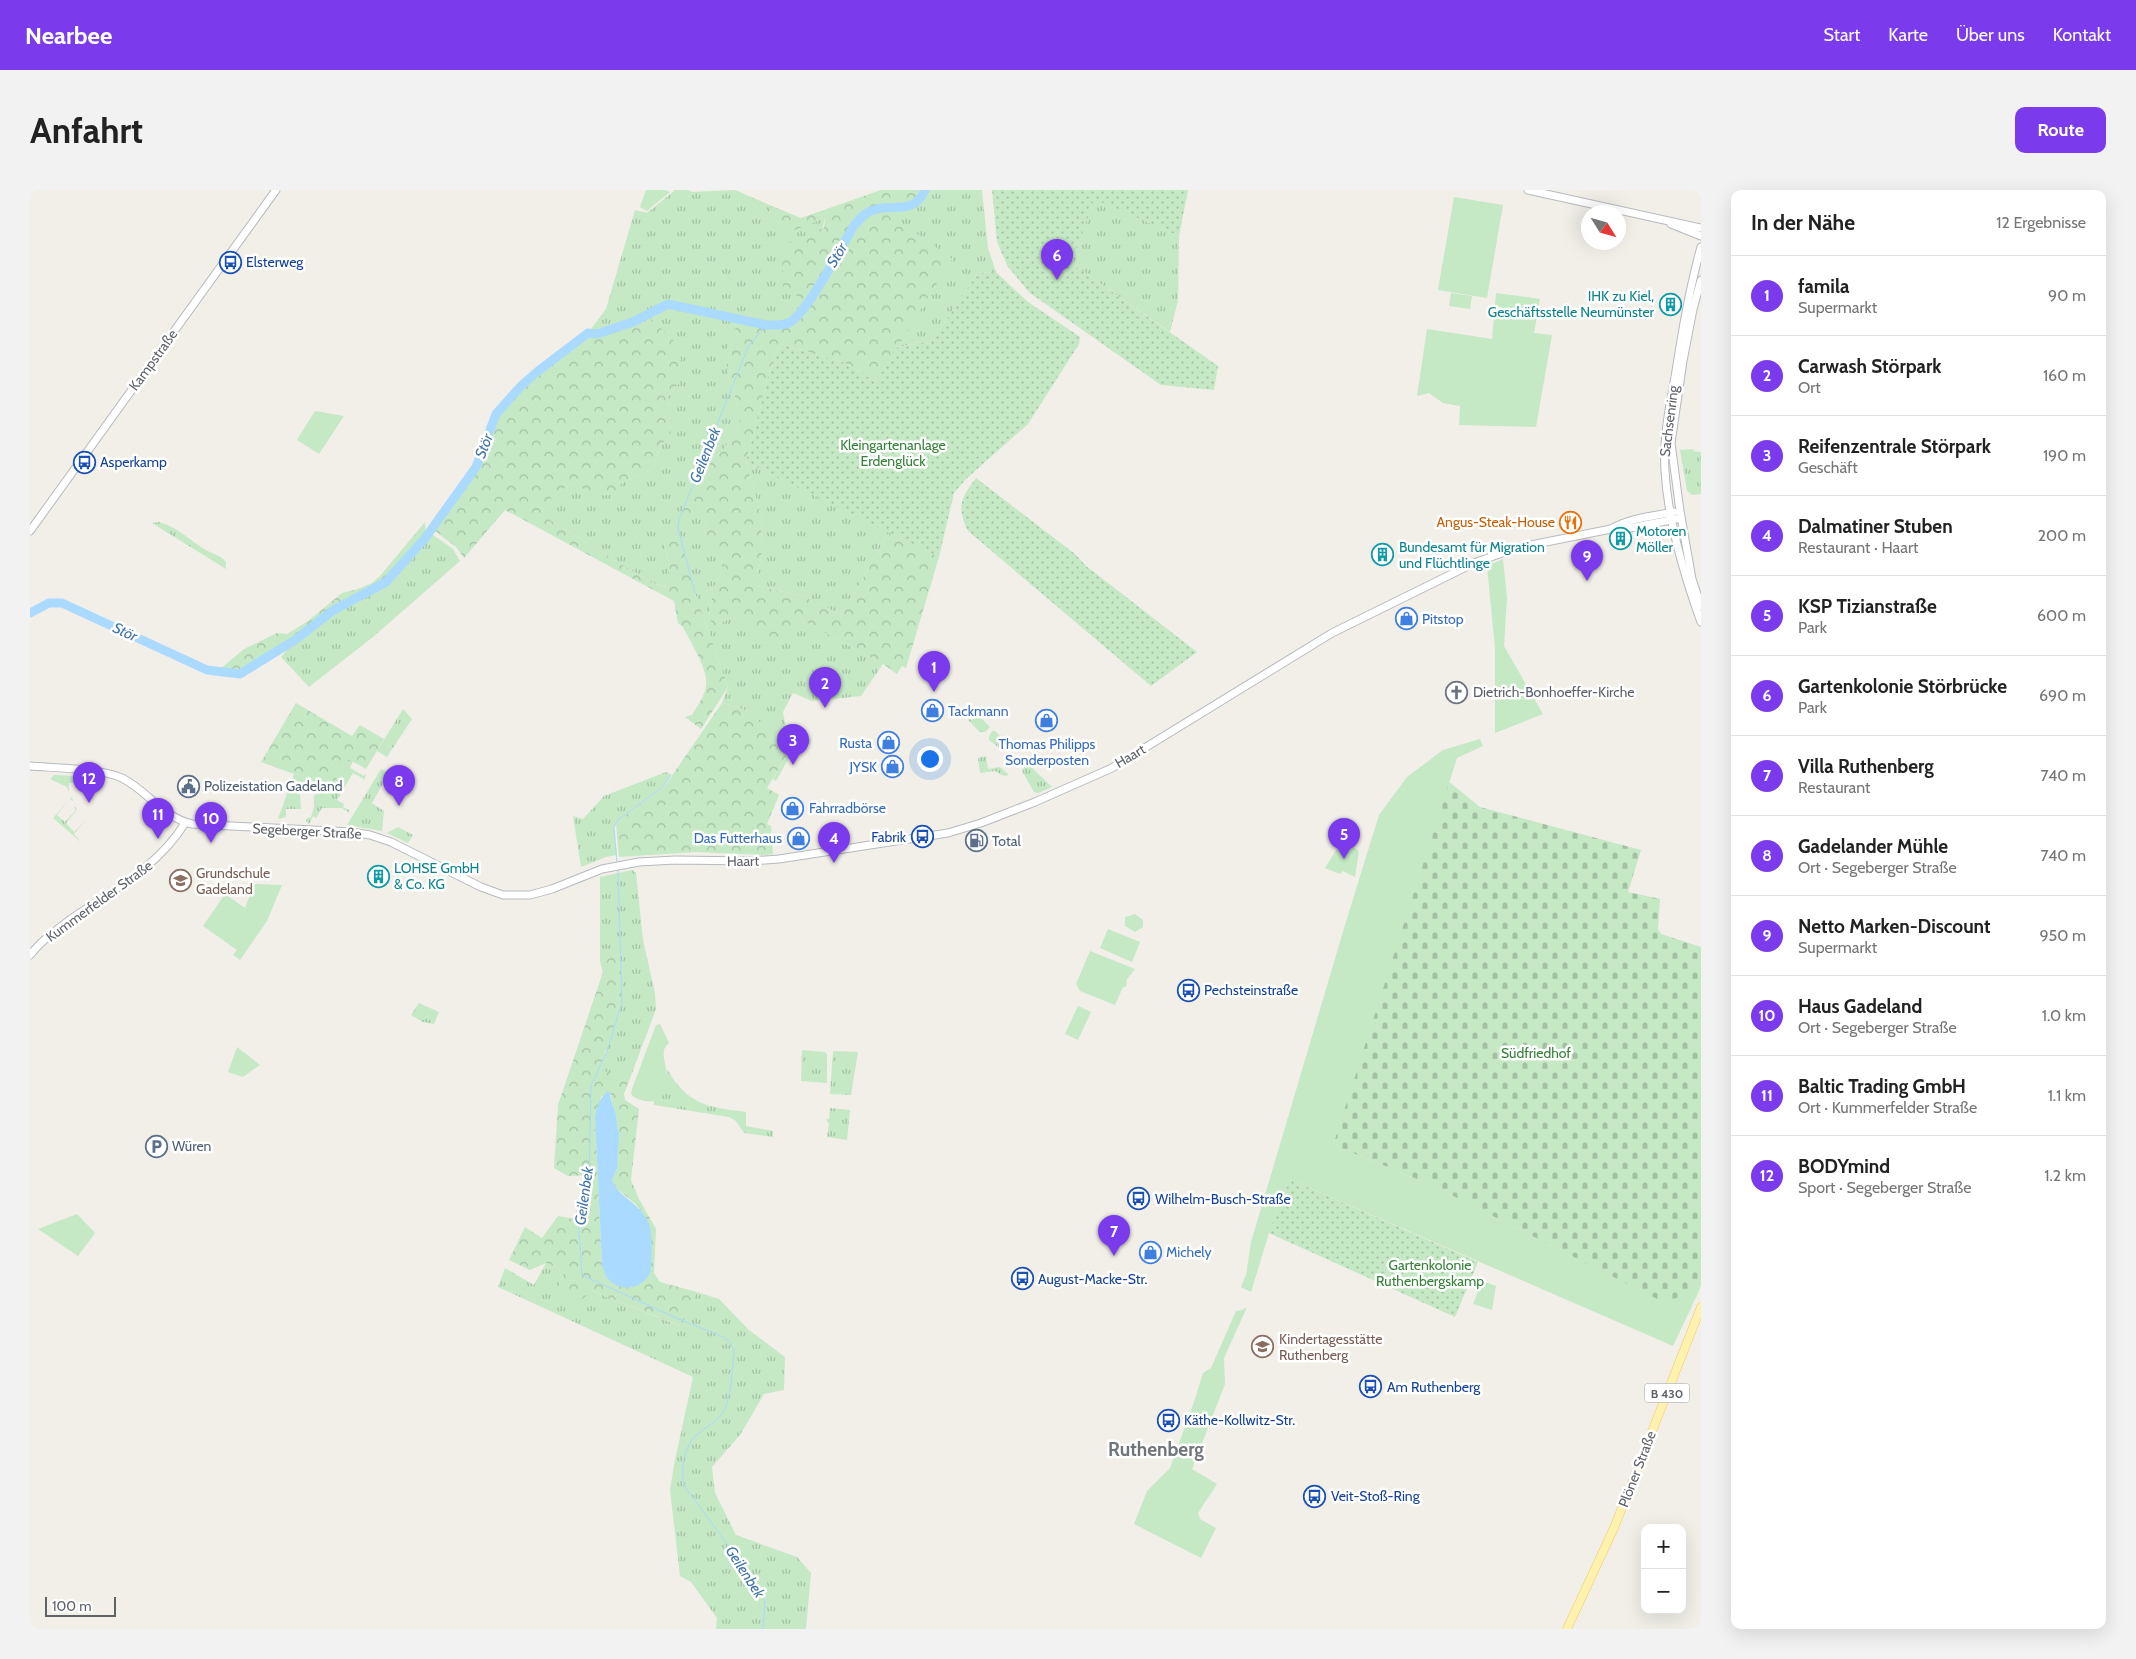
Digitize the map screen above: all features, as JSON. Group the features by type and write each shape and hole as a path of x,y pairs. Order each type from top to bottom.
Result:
{"main road":[{"name":"Kampstraße","path":"30,531 276,190"},
{"path":"1528,190 1701,228"},
{"path":"1664,220 1701,236"},
{"name":"Sachsenring","path":"1701,247 1681,336 1666,428 1665,471 1672,516 1691,595 1701,622"},
{"name":"Sachsenring","path":"1701,280 1693,309 1672,430 1672,456 1680,515 1692,579 1701,606"},
{"path":"1647,517 1663,509 1668,499"},
{"name":"Haart","path":"1611,529 1618,525 1647,517 1680,515"},
{"name":"Haart","path":"615,866 665,860 779,860 948,833 970,827 1051,796 1112,768 1332,633 1474,563 1516,548 1611,529 1620,530 1672,516"},
{"name":"Segeberger Straße","path":"30,766 113,775 126,781 165,812 185,823 370,835 391,842 481,888 497,894 512,896 539,893 592,872 615,866"},
{"name":"Kummerfelder Straße","path":"30,955 48,936 150,864 169,846 185,823"},
{"name":"Plöner Straße","path":"1567,1629 1614,1528 1701,1307"}],"green space":[{"path":"646,190 665,190 670,192 647,211 640,207"},
{"path":"675,190 688,190 692,192 735,190 772,206 765,221 825,217 808,302 797,318 789,323 777,326 766,325 737,335 727,349 727,375 733,385 740,424 722,452 700,467 707,521 704,532 721,554 722,572 713,588 709,618 714,626 735,616 798,618 883,664 861,696 812,701 793,693 783,712 786,728 778,730 772,730 763,726 745,710 722,703 728,687 695,593 678,529 664,545 670,566 667,587 652,583 540,514 552,497 574,482 622,483 653,469 661,444 671,437 668,397 680,382 647,315 611,331 588,333 606,309 635,210 647,213"},
{"path":"881,190 923,190 919,201 914,204 882,209 952,259 876,382 845,363 781,344 771,365 746,462 761,515 762,551 756,586 802,596 842,615 889,532 939,557 906,668 902,666 897,674 883,664 798,618 776,647 736,616 714,626 709,618 713,588 722,572 721,555 704,532 707,521 682,511 700,467 722,452 740,424 733,385 727,375 727,349 737,335 733,318 775,325 792,319 808,302 783,288 782,245 824,228 825,218 790,232 765,221 772,206 801,218"},
{"path":"923,190 982,190 988,248 996,272 978,273 930,344 918,342 896,348 952,259 881,209 915,205 924,192"},
{"path":"992,190 1188,190 1179,236 1094,199 1072,264 1218,366 1214,390 1161,385 1030,293 1008,267 997,242"},
{"path":"1454,197 1503,205 1487,298 1438,290"},
{"path":"1094,198 1179,236 1178,300 1170,332 1072,264"},
{"name":"Kleingartenanlage Erdenglück","path":"996,272 1028,302 1080,337 1079,344 1028,424 966,479 954,493 939,557 746,462 771,365 781,344 845,363 876,382 896,348 919,342 930,344 978,273"},
{"path":"1451,293 1472,296 1470,309 1449,306"},
{"path":"1496,293 1540,299 1534,333 1552,335 1536,427 1459,425 1460,406 1443,403 1429,393 1417,396 1427,329 1492,339"},
{"path":"647,315 681,348 680,382 668,397 671,437 661,444 653,469 622,483 615,493 602,496 593,494 574,482 552,497 540,514 652,583 666,587 670,566 664,545 678,528 695,593 728,687 701,729 685,717 692,715 704,693 706,686 705,672 683,627 678,623 674,601 505,510 464,558 456,547 435,531 476,467 496,414 521,386 588,333 611,331"},
{"path":"315,411 344,416 319,454 297,440"},
{"path":"1693,449 1693,451 1701,452 1701,494 1692,495 1687,491 1680,450"},
{"path":"746,462 889,532 842,615 802,596 756,586 762,551 761,515"},
{"path":"976,478 1075,554 1086,566 1197,652 1151,686 968,531 961,509 964,497"},
{"path":"159,522 172,527 206,550 222,558 226,562 226,569 152,523"},
{"path":"425,522 426,537 386,582 332,611 295,640 240,674 227,674 219,670 244,649 277,633 287,634 308,621 342,593 372,583"},
{"path":"433,535 453,549 460,561 373,637 309,687 281,657 295,640 332,611 386,582 426,537"},
{"path":"1503,559 1507,598 1504,646 1543,714 1495,733 1495,648 1487,566"},
{"path":"296,703 352,736 360,725 384,739 366,769 348,759 335,781 294,774 261,762"},
{"path":"722,703 745,710 767,728 786,728 790,750 767,788 779,795 767,824 771,826 773,854 696,852 619,857 616,825 619,820 665,786"},
{"path":"403,709 412,719 387,757 377,751"},
{"path":"977,714 990,727 985,732 980,732 968,720 969,718 972,720"},
{"path":"992,731 995,731 1006,742 1001,749 989,740"},
{"path":"811,738 810,745 807,743 804,747 797,743 776,781 773,779 790,750 788,742 801,740 802,743 808,742 808,739"},
{"path":"1480,739 1483,746 1457,758 1333,1145 1431,1185 1663,1302 1699,1291 1673,1346 1289,1179 1269,1233 1251,1292 1241,1287 1246,1275 1251,1242 1379,815 1407,777 1443,750"},
{"path":"986,756 988,769 1000,767 1009,775 1004,776 995,771 980,773 978,758"},
{"path":"348,759 353,761 350,768 364,776 366,774 362,785 364,779 353,773 337,800 344,804 343,807 349,810 349,813 342,808 322,808 316,818 313,816 309,824 306,821 307,818 311,817 314,807 314,795 319,794 319,786 297,786 297,794 300,794 301,809 286,809 286,817 278,819 294,774 335,781"},
{"path":"1025,766 1031,767 1052,787 1038,793 1034,792 1022,771"},
{"path":"381,769 389,773 372,803 384,811 382,831 347,825"},
{"path":"666,772 671,775 664,786 619,820 614,827 617,855 606,857 581,867 573,816 583,819 604,796"},
{"path":"54,775 75,776 73,783 69,783 69,792 67,787 50,779"},
{"name":"Südfriedhof","path":"1448,781 1480,807 1641,850 1628,892 1660,899 1658,929 1661,934 1701,947 1701,1285 1699,1291 1664,1303 1431,1185 1333,1145"},
{"path":"68,801 57,815 65,822 76,810 75,806 77,810 66,823 74,832 87,819 74,834 82,843 53,818"},
{"path":"398,827 413,835 408,843 387,833"},
{"path":"1343,839 1359,851 1355,877 1343,871 1340,874 1325,868"},
{"path":"632,870 636,873 643,940 655,993 656,1009 629,1081 598,1069 606,1051 620,954 600,962 600,877"},
{"path":"254,884 282,885 267,921 240,960 233,955 237,950 203,926 225,894 245,908"},
{"path":"1135,914 1143,920 1143,927 1135,932 1125,926 1125,917"},
{"path":"1108,929 1140,942 1132,962 1100,948"},
{"path":"1090,951 1135,969 1127,979 1126,987 1123,987 1115,1005 1080,991 1076,984"},
{"path":"620,954 622,1003 599,1069 629,1081 624,1094 625,1100 639,1109 631,1180 639,1199 656,1229 654,1273 660,1282 697,1292 681,1326 592,1291 580,1301 556,1293 565,1270 546,1263 530,1270 509,1260 525,1227 542,1238 558,1216 574,1219 588,1175 568,1176 554,1168 558,1105 603,972 600,962","holes":["610,1092 617,1130 617,1169 612,1180 615,1187 640,1208 607,1278 602,1265 595,1119 601,1097"]},
{"path":"419,1003 439,1012 434,1024 423,1022 411,1015"},
{"path":"1078,1006 1091,1012 1078,1040 1065,1034"},
{"path":"660,1024 669,1043 665,1048 664,1054 667,1084 665,1092 659,1100 644,1101 631,1094 632,1089 656,1025"},
{"path":"237,1047 260,1065 243,1077 228,1072"},
{"path":"802,1050 824,1052 827,1054 827,1083 801,1081"},
{"path":"833,1051 858,1052 851,1095 830,1094"},
{"path":"667,1069 675,1081 691,1097 709,1106 746,1112 746,1126 773,1131 773,1137 744,1133 736,1121 729,1117 654,1105 654,1101 659,1100 667,1082"},
{"path":"830,1108 850,1110 847,1140 827,1137 829,1124 826,1119 829,1119"},
{"name":"Gartenkolonie Ruthenbergskamp","path":"1289,1179 1478,1262 1455,1317 1269,1233"},
{"path":"77,1214 95,1233 78,1256 38,1229"},
{"path":"546,1263 565,1270 556,1293 592,1291 680,1326 697,1292 719,1299 749,1330 785,1357 784,1390 764,1394 740,1435 712,1467 715,1493 736,1535 797,1557 811,1573 806,1629 716,1629 717,1618 691,1582 680,1576 670,1490 693,1377 498,1287 505,1268 534,1285"},
{"path":"1482,1281 1496,1286 1492,1310 1473,1304"},
{"path":"1247,1307 1224,1358 1225,1384 1192,1469 1217,1484 1198,1513 1200,1519 1216,1528 1201,1558 1134,1524 1147,1491 1170,1468 1203,1373 1211,1368 1236,1311"}],"water":[{"path":"607,1092 610,1092 619,1132 617,1169 612,1180 620,1192 642,1212 651,1230 650,1273 642,1283 631,1287 619,1286 613,1283 605,1275 602,1265 595,1118 597,1107"}],"waterway":[{"name":"Stör","path":"30,613 49,603 62,603 207,670 240,674 295,640 332,611 386,582 426,537 476,467 496,414 521,386 538,371 588,333 597,334 633,322 668,304 766,325 789,323 805,307 814,294 853,227 861,218 868,212 879,209 908,206 920,198 925,190"},
{"name":"Geilenbek","path":"695,593 678,528 679,520 748,347 766,325"},
{"name":"Geilenbek","path":"617,864 614,827 618,820 664,786 671,775"},
{"name":"Geilenbek","path":"618,870 622,1003 607,1051 591,1086 589,1183 578,1217 582,1275 723,1337 730,1342 734,1351 727,1402 720,1416 698,1434 689,1445 684,1459 683,1473 685,1487 758,1586 765,1601 763,1629"}],"place":[{"name":"Elsterweg","path":"230,262"},
{"name":"Gartenkolonie Störbrücke","path":"1057,280"},
{"name":"IHK zu Kiel, Geschäftsstelle Neumünster","path":"1670,304"},
{"name":"Asperkamp","path":"84,462"},
{"name":"Angus-Steak-House","path":"1571,522"},
{"name":"Motoren Möller","path":"1620,539"},
{"name":"Bundesamt für Migration und Flüchtlinge","path":"1383,555"},
{"name":"Netto Marken-Discount","path":"1587,581"},
{"name":"Pitstop","path":"1406,619"},
{"name":"famila","path":"934,692"},
{"name":"Dietrich-Bonhoeffer-Kirche","path":"1457,692"},
{"name":"Carwash Störpark","path":"825,708"},
{"name":"Tackmann","path":"932,711"},
{"name":"Thomas Philipps Sonderposten","path":"1047,721"},
{"name":"Rusta","path":"888,743"},
{"name":"Reifenzentrale Störpark","path":"793,765"},
{"name":"JYSK","path":"893,767"},
{"name":"Polizeistation Gadeland","path":"188,786"},
{"name":"BODYmind","path":"89,803"},
{"name":"Gadelander Mühle","path":"399,806"},
{"name":"Fahrradbörse","path":"793,808"},
{"name":"Fabrik","path":"922,837"},
{"name":"Das Futterhaus","path":"798,838"},
{"name":"Baltic Trading GmbH","path":"158,839"},
{"name":"Total","path":"976,841"},
{"name":"Haus Gadeland","path":"211,843"},
{"name":"KSP Tizianstraße","path":"1344,859"},
{"name":"Dalmatiner Stuben","path":"834,863"},
{"name":"LOHSE GmbH & Co. KG","path":"378,876"},
{"name":"Grundschule Gadeland","path":"180,881"},
{"name":"Pechsteinstraße","path":"1188,990"},
{"name":"Würen","path":"156,1146"},
{"name":"Wilhelm-Busch-Straße","path":"1139,1199"},
{"name":"Michely","path":"1150,1252"},
{"name":"Villa Ruthenberg","path":"1114,1256"},
{"name":"August-Macke-Str.","path":"1022,1279"},
{"name":"Kindertagesstätte Ruthenberg","path":"1263,1347"},
{"name":"Am Ruthenberg","path":"1371,1387"},
{"name":"Käthe-Kollwitz-Str.","path":"1168,1420"},
{"name":"Veit-Stoß-Ring","path":"1315,1496"}],"district":[{"name":"Ruthenberg","path":"1156,1449"}]}
